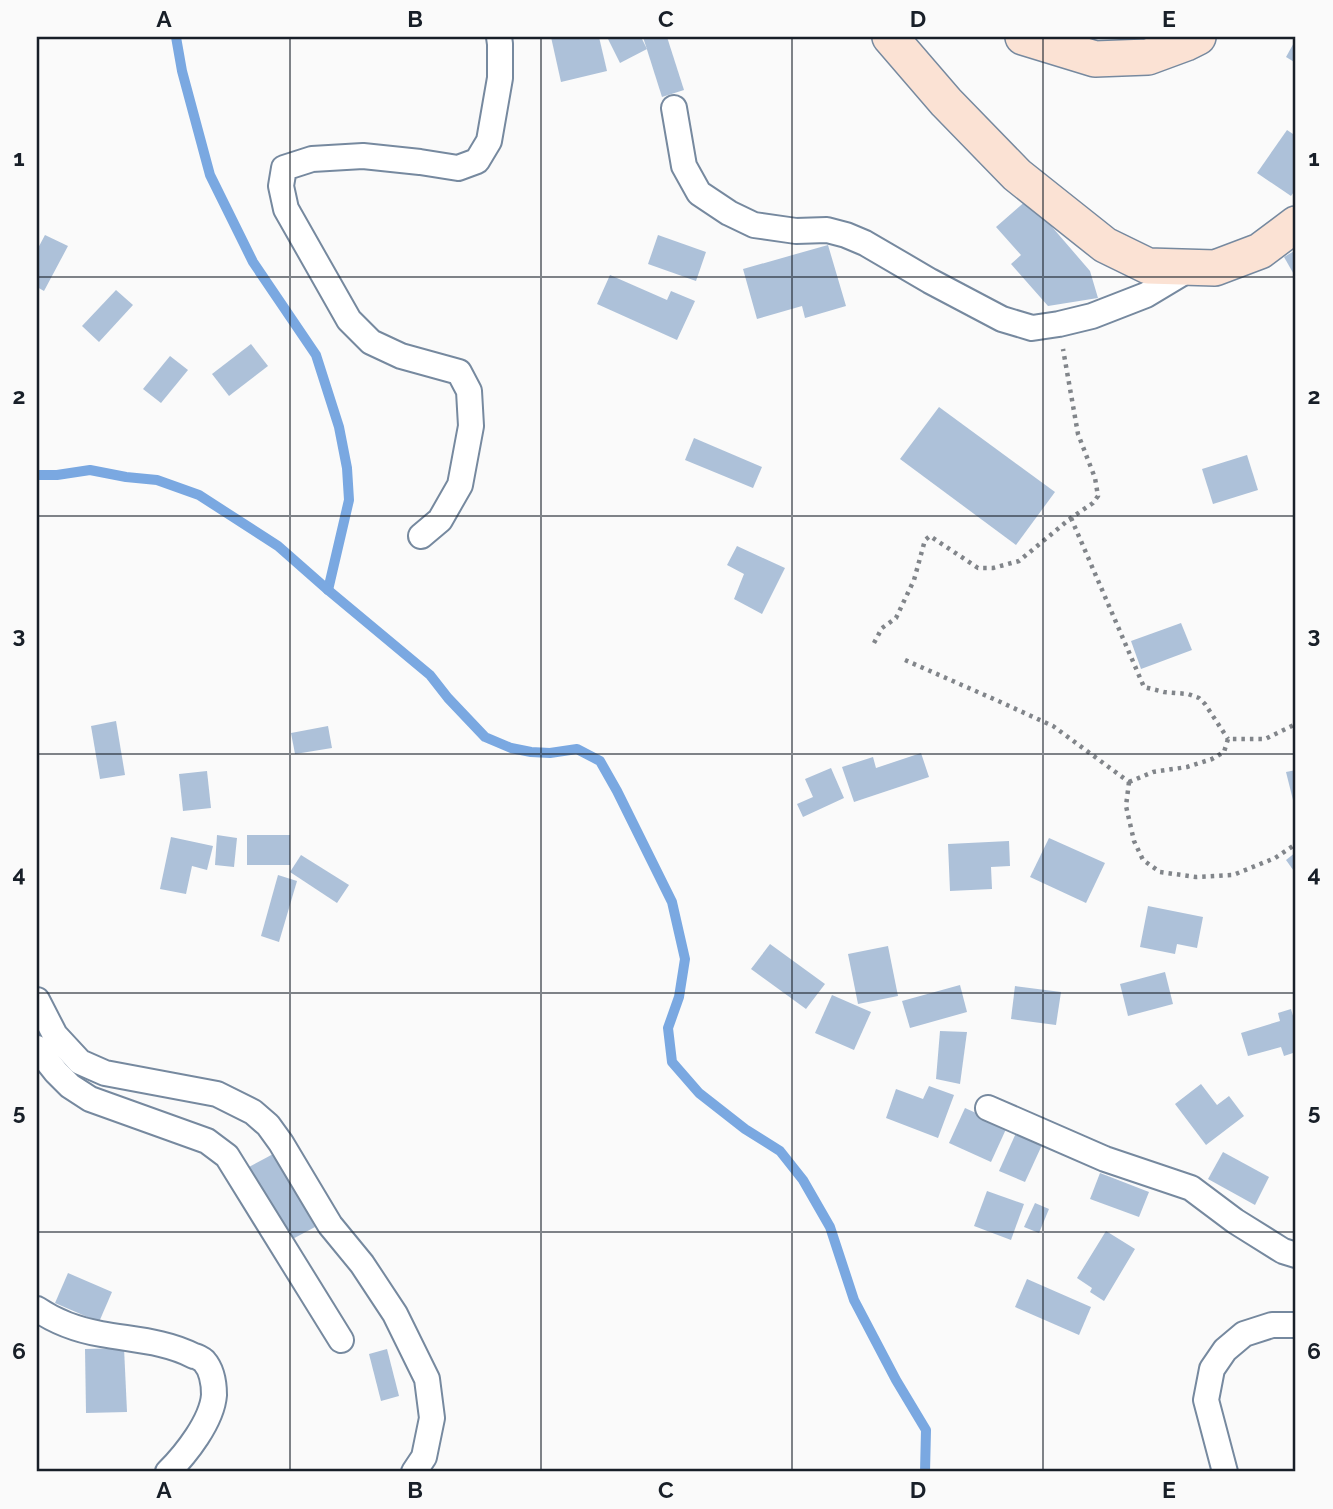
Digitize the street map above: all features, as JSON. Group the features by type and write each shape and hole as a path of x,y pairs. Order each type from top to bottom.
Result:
{"main road":[{"path":"890,37 946,102 1017,175 1105,245 1148,266 1215,268 1260,251 1296,224"},
{"path":"1023,37 1095,59 1148,57 1198,37"}],"street":[{"path":"421,536 440,520 460,485 471,426 468,391 459,372 401,356 381,347 371,342 349,320 286,209 281,186 284,168 312,159 363,156 458,168 477,161 489,141 500,78 499,37"},
{"path":"674,108 684,166 699,193 729,213 754,225 774,229 796,232 827,230 846,234 1002,319 1032,328 1092,316 1146,295 1191,267"},
{"path":"37,1000 55,1035 80,1062 105,1073 217,1094 253,1112 268,1125 330,1225 362,1264 395,1314 427,1379 432,1418 424,1457 414,1472"},
{"path":"37,1048 63,1079 90,1099 207,1141 227,1156 341,1340"},
{"path":"988,1108 1105,1159 1191,1188 1235,1221 1283,1251 1296,1255"},
{"path":"37,1309 72,1327 99,1334 141,1339 183,1350 203,1360 215,1382 213,1404 186,1455 168,1472"},
{"path":"1225,1472 1206,1400 1212,1369 1225,1350 1244,1334 1272,1325 1296,1325"}],"path":[{"path":"874,643 882,628 896,618 914,580 925,540 930,536 978,568 993,568 1019,561 1093,503 1098,496 1095,478 1078,434 1059,324"},
{"path":"1071,518 1144,687 1199,698 1228,739"},
{"path":"905,660 1053,726 1129,782"},
{"path":"1228,739 1265,739 1296,724"},
{"path":"1129,782 1153,772 1187,767 1212,759 1224,752 1228,739"},
{"path":"1129,782 1126,806 1134,841 1143,860 1160,872 1196,877 1233,876 1275,858 1296,844"}],"building":[{"path":"551,37 599,37 607,71 561,82"},
{"path":"607,37 641,37 647,49 620,63"},
{"path":"643,37 667,37 684,90 662,97"},
{"path":"1296,39 1296,63 1286,57"},
{"path":"1287,130 1296,136 1296,189 1291,196 1257,173"},
{"path":"1028,199 1090,271 1098,298 1048,306 1011,264 1021,255 996,227"},
{"path":"45,235 68,246 44,291 37,287 37,250"},
{"path":"658,235 706,252 696,281 648,264"},
{"path":"828,245 846,306 805,318 802,306 757,319 743,269"},
{"path":"1296,250 1296,278 1284,257"},
{"path":"610,275 667,300 671,291 695,301 677,340 597,304"},
{"path":"116,290 133,305 99,342 82,326"},
{"path":"251,344 268,366 229,396 212,374"},
{"path":"170,356 188,370 161,403 143,389"},
{"path":"939,407 1055,492 1016,545 900,459"},
{"path":"694,438 762,467 753,488 685,460"},
{"path":"1247,455 1258,490 1213,504 1202,469"},
{"path":"737,546 785,568 762,614 734,599 744,574 727,565"},
{"path":"1181,623 1192,650 1141,669 1131,641"},
{"path":"116,721 125,775 100,779 91,726"},
{"path":"328,726 332,748 295,754 291,733"},
{"path":"921,753 929,777 854,802 842,767 873,757 876,768"},
{"path":"831,768 844,798 803,817 797,804 813,797 805,779"},
{"path":"1296,770 1296,808 1295,808 1286,772"},
{"path":"207,771 211,808 183,811 179,774"},
{"path":"217,835 237,838 234,867 215,865"},
{"path":"247,835 290,835 290,865 247,865"},
{"path":"171,837 213,846 207,870 192,866 186,894 160,889"},
{"path":"1049,838 1105,863 1086,903 1030,877"},
{"path":"1009,841 1010,866 991,867 992,889 950,891 948,844"},
{"path":"1296,852 1296,874 1286,860"},
{"path":"301,855 349,885 337,903 290,872"},
{"path":"278,875 297,881 279,942 261,936"},
{"path":"1148,906 1203,917 1197,948 1177,944 1175,954 1140,947"},
{"path":"770,944 825,984 806,1009 751,969"},
{"path":"888,946 898,996 858,1004 848,954"},
{"path":"1165,972 1173,1004 1128,1016 1120,984"},
{"path":"960,985 967,1012 910,1028 902,1001"},
{"path":"1015,986 1061,992 1056,1025 1011,1019"},
{"path":"832,995 871,1012 854,1050 815,1033"},
{"path":"1291,1009 1296,1026 1296,1052 1284,1056 1281,1047 1248,1056 1241,1033 1280,1021 1278,1013"},
{"path":"940,1031 967,1032 960,1084 936,1079"},
{"path":"1201,1084 1217,1105 1229,1096 1244,1116 1206,1145 1175,1104"},
{"path":"929,1086 954,1095 938,1138 886,1118 896,1089 923,1099"},
{"path":"965,1108 1007,1127 991,1162 949,1143"},
{"path":"1016,1133 1042,1145 1025,1182 999,1171"},
{"path":"1223,1152 1269,1177 1255,1205 1208,1179"},
{"path":"275,1153 315,1227 287,1242 247,1168"},
{"path":"1100,1173 1149,1192 1139,1217 1090,1199"},
{"path":"987,1191 1024,1204 1011,1240 974,1226"},
{"path":"1035,1203 1049,1209 1039,1233 1024,1227"},
{"path":"1106,1231 1135,1249 1104,1301 1090,1292 1092,1288 1077,1278"},
{"path":"68,1273 112,1292 99,1322 55,1303"},
{"path":"1027,1279 1091,1307 1079,1335 1015,1307"},
{"path":"124,1348 127,1412 86,1413 85,1349"},
{"path":"387,1349 399,1396 381,1401 369,1354"}],"waterway":[{"path":"176,37 182,71 210,175 253,262 316,355 339,427 347,468 349,500 328,590"},
{"path":"37,475 90,470 157,480 199,495 278,546 430,675 485,737 511,748 531,752 550,753 577,749 600,761 672,902 685,959 679,997 668,1028 672,1062 699,1093 745,1129 780,1151 803,1180 830,1227 854,1300 926,1430 925,1472"}]}
